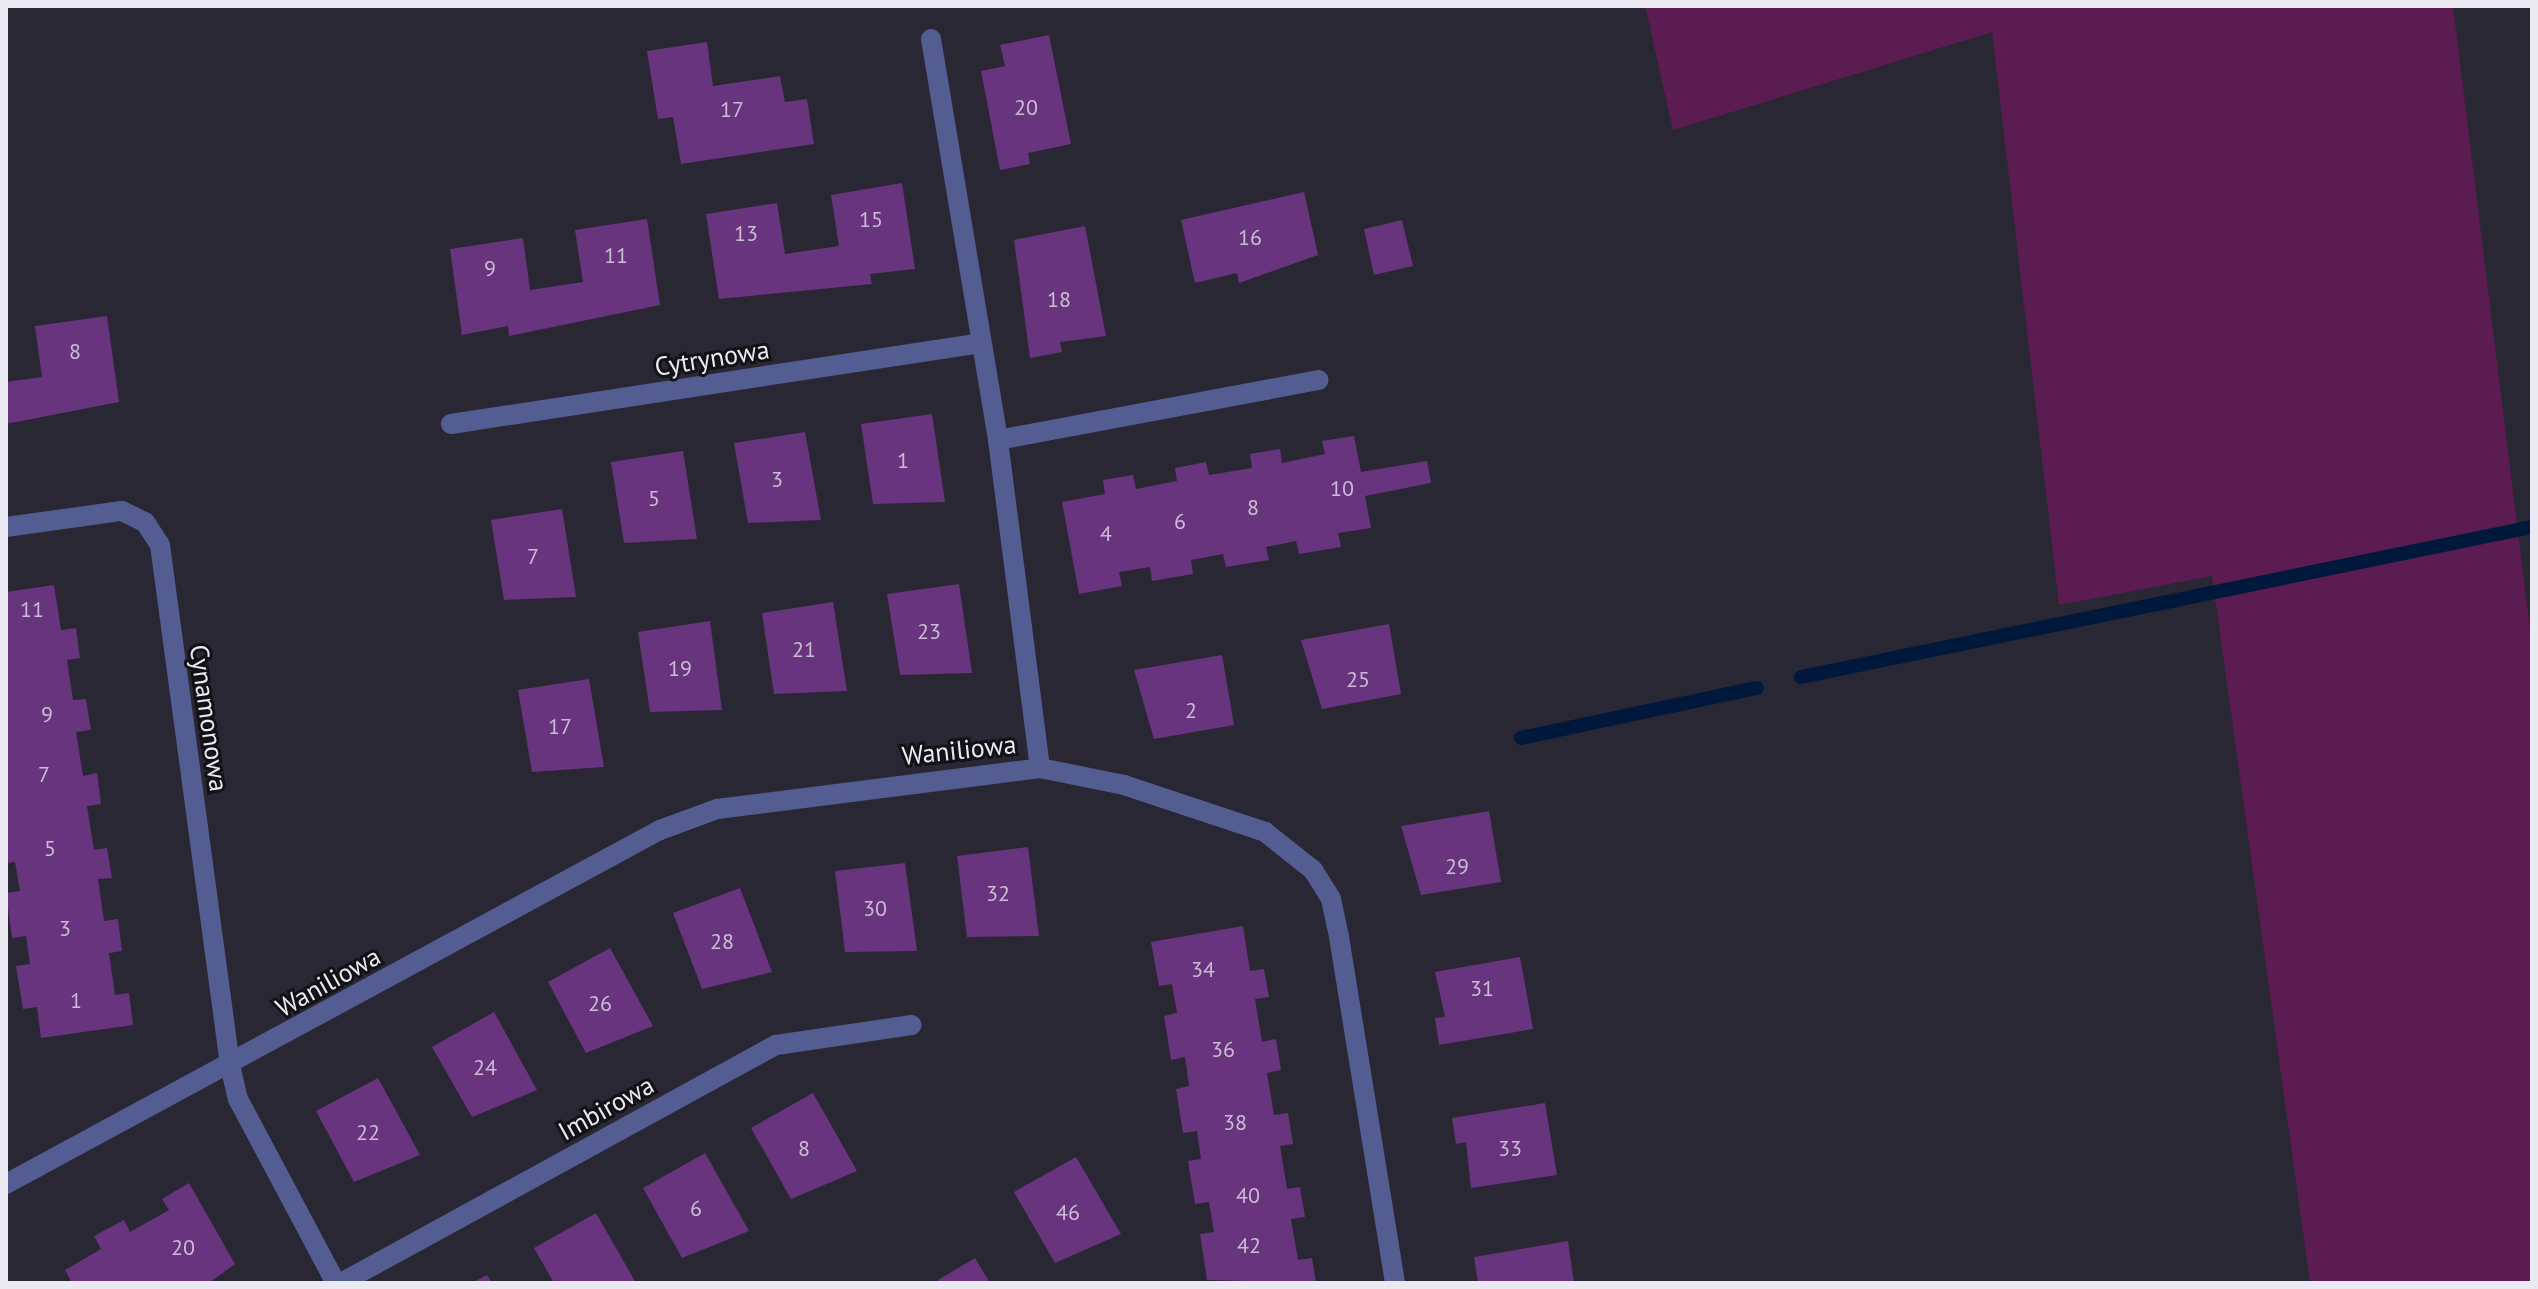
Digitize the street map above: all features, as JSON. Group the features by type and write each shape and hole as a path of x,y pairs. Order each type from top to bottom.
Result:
{"street":[{"path":"931,39 998,440 1040,768"},
{"name":"Cytrynowa","path":"451,424 981,343"},
{"path":"998,440 1318,380"},
{"name":"Cynamonowa","path":"6,527 122,511 145,522 160,545 230,1065"},
{"name":"Waniliowa","path":"6,1184 695,816 1040,768 1124,785 1265,832 1313,870 1331,899 1339,937 1395,1283"},
{"name":"Imbirowa","path":"338,1283 776,1045 912,1025"},
{"path":"230,1065 238,1099 338,1283"}],"shaded area":[{"path":"1645,6 2453,6 2532,646 2532,1283 2310,1283 2212,576 2059,605 1992,32 1673,130"}],"building":[{"path":"1049,35 1071,144 1028,153 1030,164 1000,170 981,71 1005,66 1000,45"},
{"path":"707,42 713,86 780,76 785,102 807,99 814,144 681,164 673,117 658,119 647,51"},
{"path":"902,183 915,269 870,274 872,284 719,299 706,214 777,203 785,254 839,246 831,195"},
{"path":"1304,192 1318,255 1239,283 1237,273 1195,283 1181,220"},
{"path":"647,219 660,305 509,336 508,326 462,335 450,249 523,238 530,290 583,282 575,230"},
{"path":"1402,220 1413,266 1374,275 1364,229"},
{"path":"1085,226 1106,336 1060,342 1062,352 1030,358 1014,240"},
{"path":"107,316 119,402 6,424 6,382 42,377 35,326"},
{"path":"932,414 945,502 873,504 861,424"},
{"path":"805,432 821,520 748,523 734,443"},
{"path":"1354,436 1361,472 1427,461 1431,483 1365,496 1371,528 1338,533 1341,547 1299,554 1296,541 1266,547 1269,560 1226,567 1223,554 1191,560 1193,574 1152,581 1150,567 1119,572 1122,586 1079,594 1062,502 1105,494 1103,480 1133,475 1136,489 1177,481 1175,468 1206,462 1209,475 1252,468 1250,454 1280,449 1282,463 1325,454 1322,441"},
{"path":"683,451 697,539 624,543 611,462"},
{"path":"562,509 576,597 504,600 491,520"},
{"path":"959,584 972,673 900,675 887,594"},
{"path":"54,585 61,630 76,628 80,658 67,660 73,700 86,699 91,730 76,732 83,776 97,773 101,804 87,806 94,850 107,848 112,878 98,879 104,921 118,919 122,951 109,953 115,995 129,993 133,1025 41,1038 37,1007 23,1009 16,966 30,964 26,936 12,938 6,893 20,891 15,862 6,863 6,592"},
{"path":"833,602 847,691 774,694 762,613"},
{"path":"710,621 722,710 650,712 638,632"},
{"path":"1389,624 1401,694 1322,709 1301,640"},
{"path":"1222,655 1234,725 1154,739 1134,670"},
{"path":"589,679 604,767 532,772 518,690"},
{"path":"1489,811 1501,882 1421,895 1401,826"},
{"path":"1028,847 1039,936 967,937 957,856"},
{"path":"905,863 917,951 845,952 835,871"},
{"path":"740,888 772,972 702,989 673,913"},
{"path":"1243,926 1250,971 1264,969 1269,997 1255,999 1262,1042 1276,1039 1281,1070 1267,1073 1274,1115 1288,1113 1293,1144 1280,1146 1287,1189 1300,1187 1305,1217 1291,1219 1298,1260 1312,1258 1316,1283 1207,1280 1200,1234 1214,1232 1209,1202 1195,1204 1188,1161 1201,1159 1197,1131 1183,1133 1176,1089 1189,1086 1185,1057 1171,1060 1164,1016 1177,1013 1172,984 1159,986 1151,942"},
{"path":"610,948 653,1026 586,1053 548,982"},
{"path":"1520,957 1533,1029 1439,1045 1435,1018 1445,1017 1435,972"},
{"path":"494,1012 537,1090 472,1117 432,1047"},
{"path":"378,1078 420,1155 354,1182 316,1111"},
{"path":"813,1093 857,1171 791,1199 751,1128"},
{"path":"1545,1103 1557,1175 1471,1188 1466,1142 1456,1144 1452,1118"},
{"path":"705,1153 749,1231 682,1258 643,1188"},
{"path":"1076,1157 1121,1234 1055,1263 1014,1192"},
{"path":"189,1183 235,1264 209,1283 72,1283 65,1270 101,1249 94,1236 124,1220 130,1232 169,1210 162,1199"},
{"path":"596,1213 636,1283 554,1283 534,1248"},
{"path":"1568,1241 1574,1283 1478,1283 1474,1257"},
{"path":"975,1258 990,1283 933,1283"},
{"path":"487,1275 492,1283 472,1283"}],"waterway":[{"path":"1801,677 2532,527"},
{"path":"1521,738 1757,688"}]}
